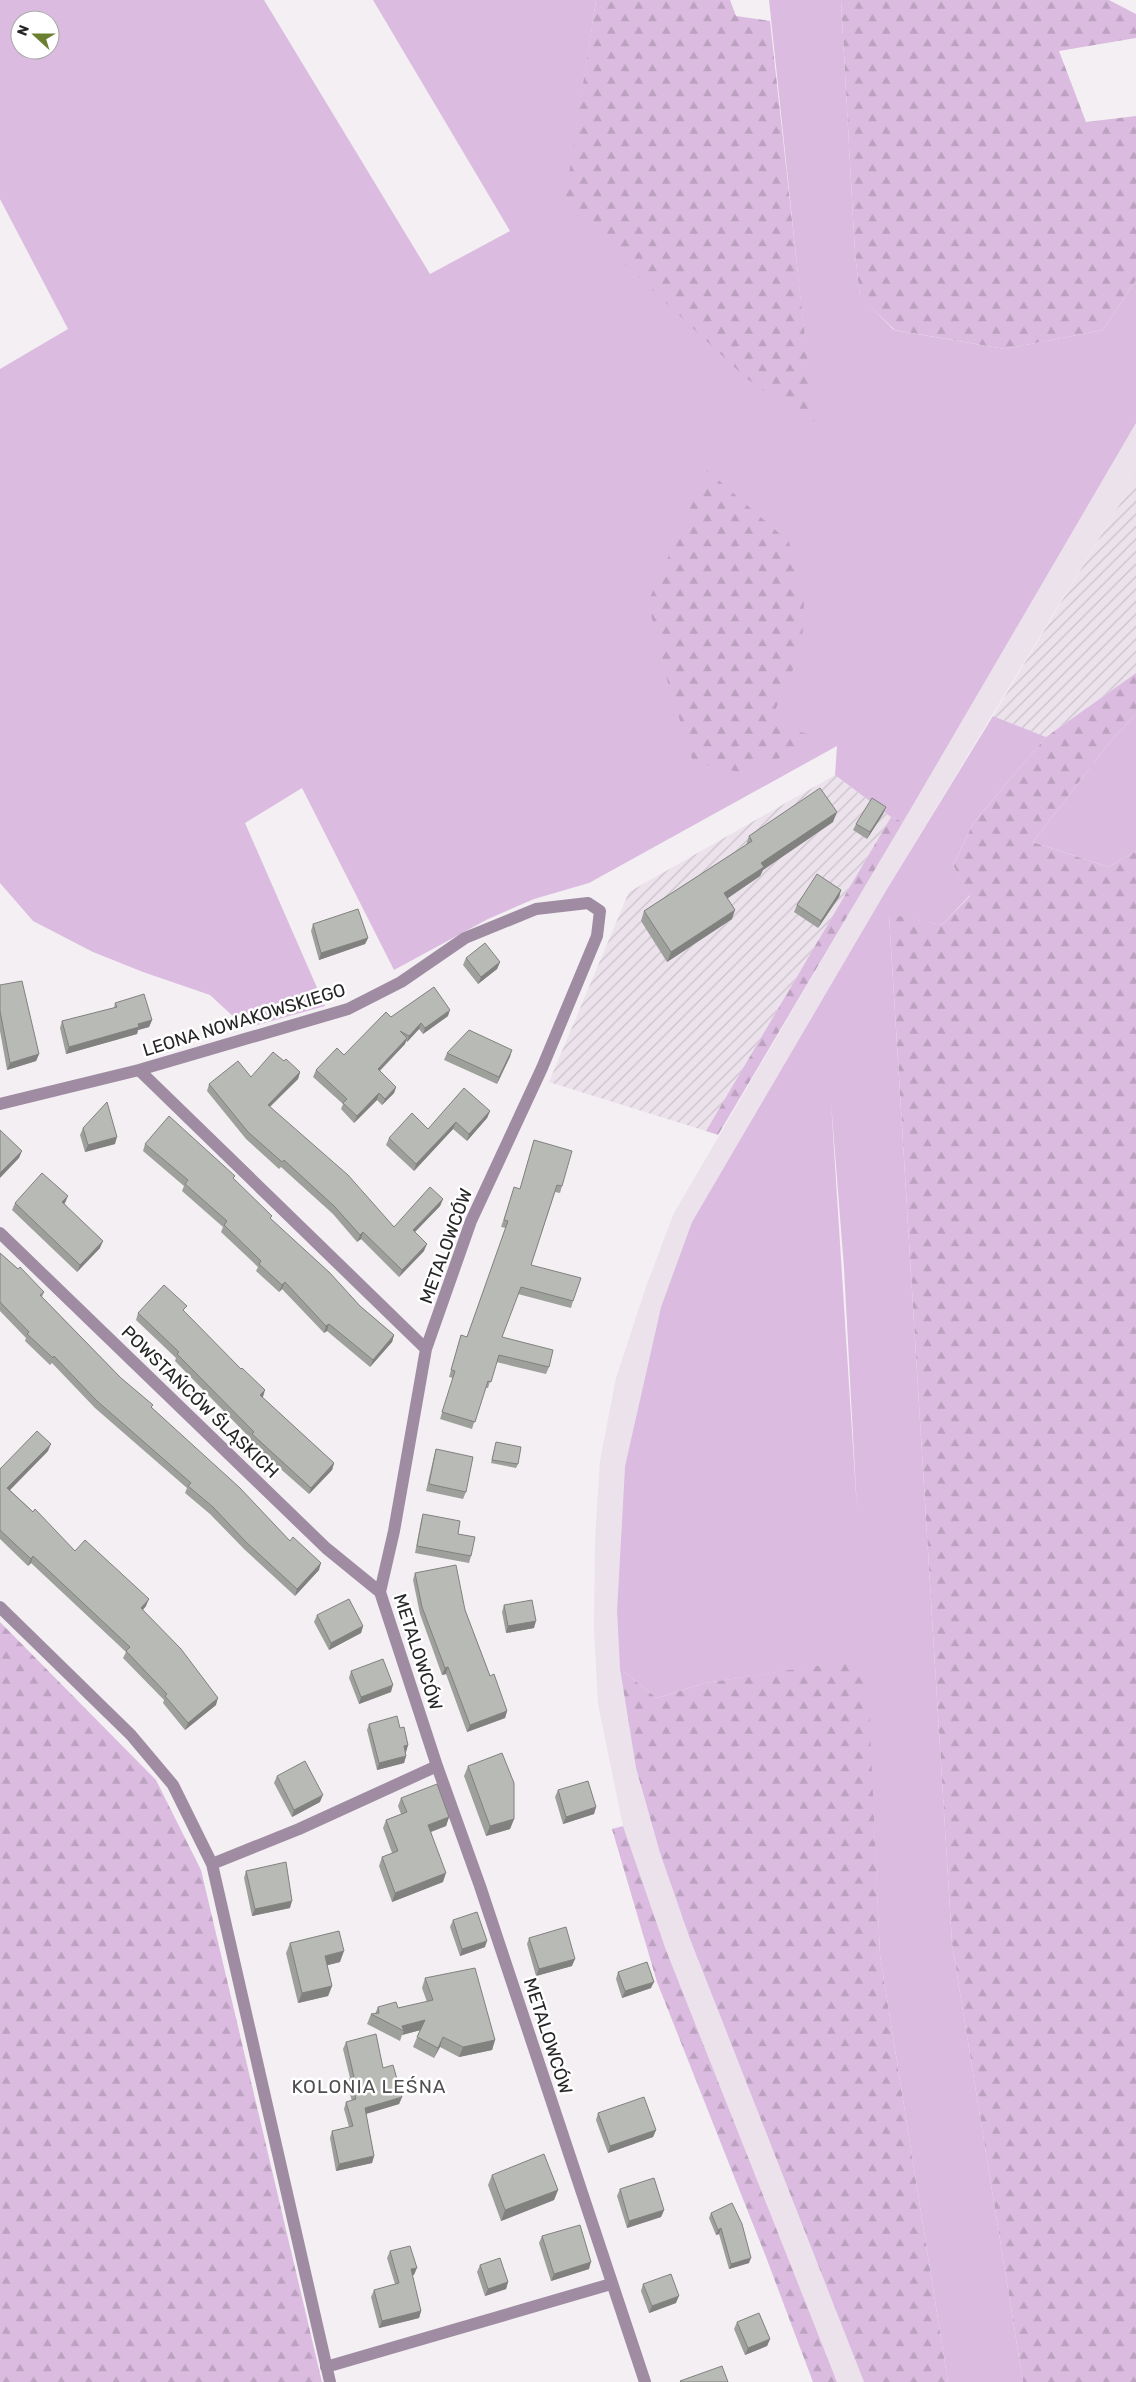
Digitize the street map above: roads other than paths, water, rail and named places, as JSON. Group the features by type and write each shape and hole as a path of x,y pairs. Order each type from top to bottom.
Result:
{"street":[{"name":"LEONA NOWAKOWSKIEGO","path":"0,1104 139,1070 348,1009 400,982 466,938 536,908 588,903 600,912 597,936"},
{"name":"METALOWCÓW","path":"597,936 542,1068 471,1221 426,1349 394,1531 380,1592 436,1766 480,1886 645,2382"},
{"path":"139,1070 426,1349"},
{"name":"POWSTAŃCÓW ŚLĄSKICH","path":"0,1233 326,1548 380,1592"},
{"path":"0,1607 131,1735 173,1784 212,1864 330,2382"},
{"path":"212,1864 299,1829 436,1766"},
{"path":"326,2367 611,2284"}],"district":[{"name":"KOLONIA LEŚNA","path":"369,2086"}]}
